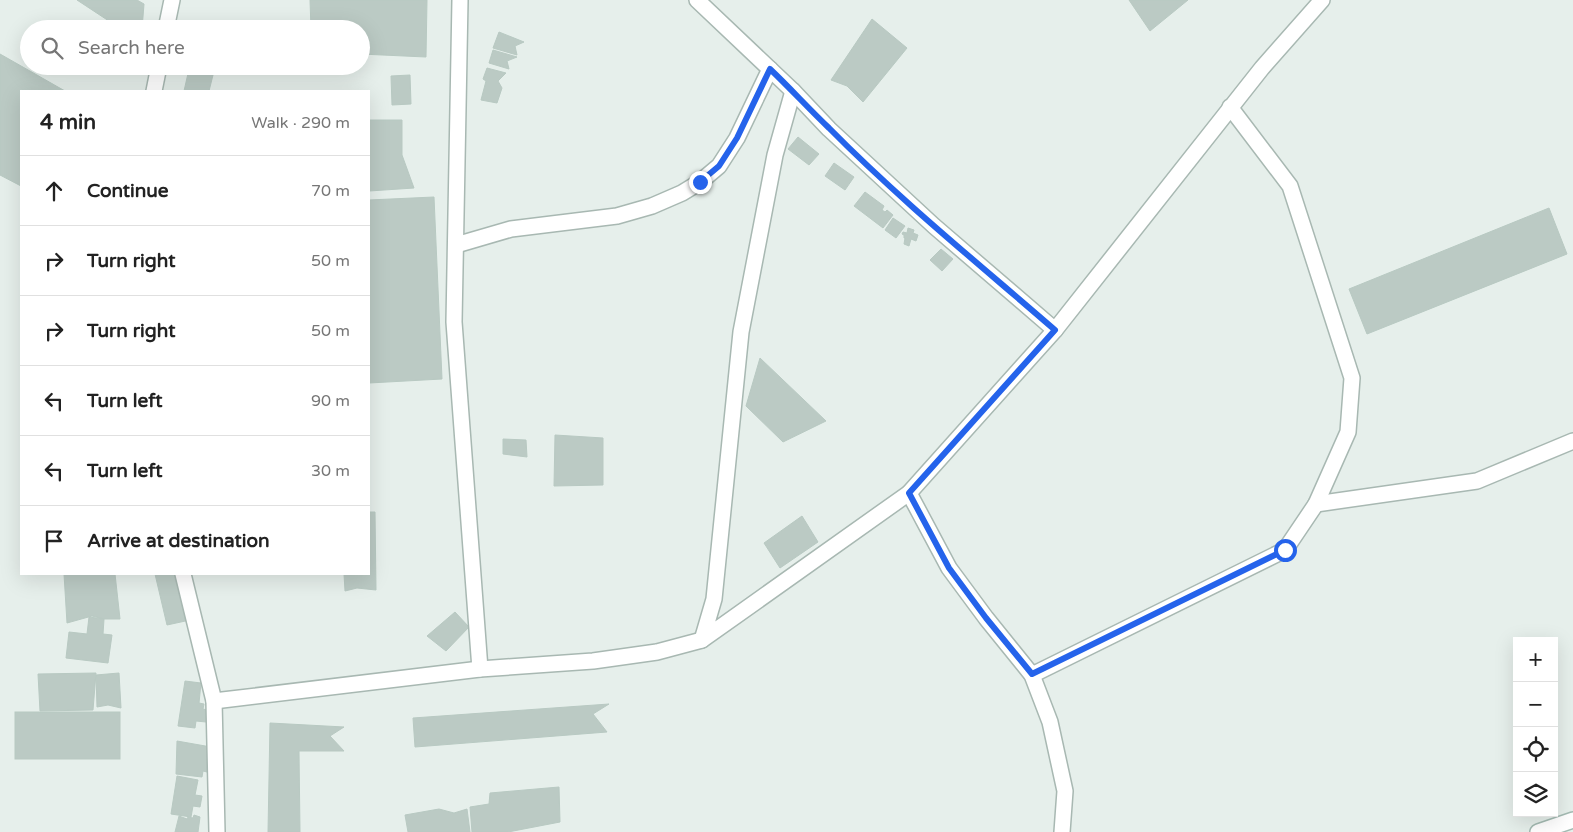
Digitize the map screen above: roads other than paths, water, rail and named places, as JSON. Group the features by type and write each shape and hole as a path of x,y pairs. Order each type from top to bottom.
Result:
{"street":[{"path":"168,20 172,0"},
{"path":"460,0 454,322 480,669"},
{"path":"697,0 794,91 829,128 934,226 1055,330"},
{"path":"214,701 480,669 593,661 657,652 702,640 909,493 1055,330 1230,107 1322,0"},
{"path":"456,245 512,229 617,216 652,206 682,193 700,182 719,166 737,138 770,69"},
{"path":"154,90 157,75"},
{"path":"702,640 714,598 741,332 775,154 794,91"},
{"path":"1032,674 1285,550 1316,504 1348,432 1352,378 1290,186 1230,107"},
{"path":"1316,504 1477,481 1573,441"},
{"path":"909,493 949,568 986,618 1032,674 1050,722 1065,792 1062,832"},
{"path":"183,575 214,701 217,832"},
{"path":"1538,832 1573,820"}]}
